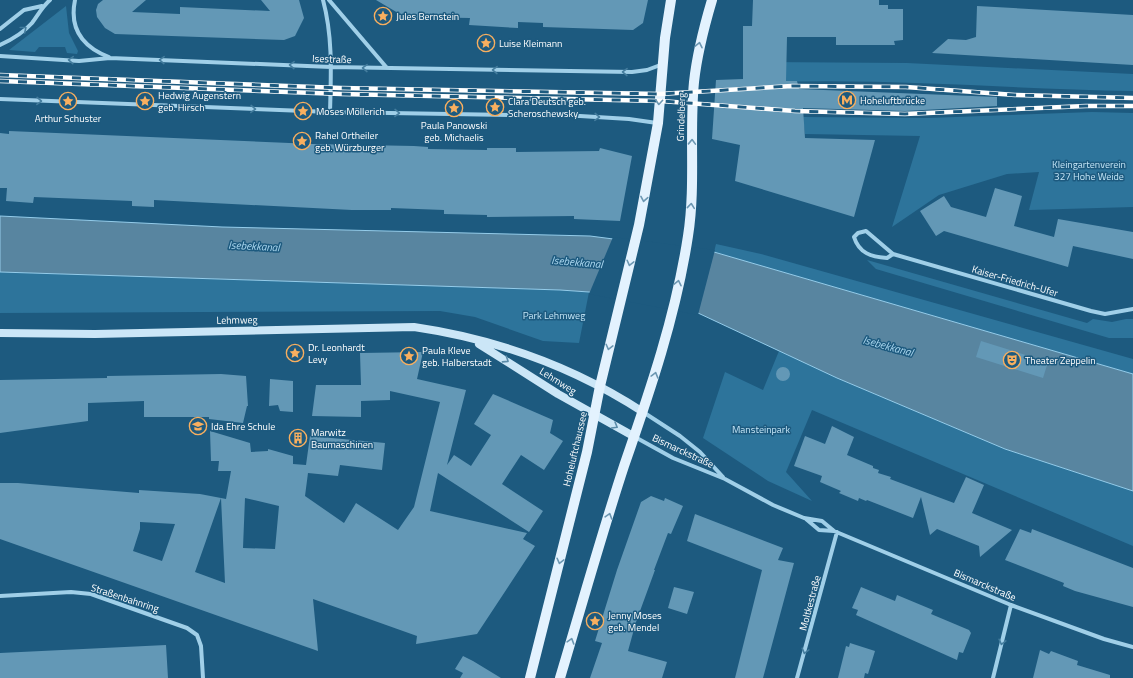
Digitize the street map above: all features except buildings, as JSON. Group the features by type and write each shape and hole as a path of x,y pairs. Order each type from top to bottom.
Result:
{"main road":[{"path":"658,123 663,64 671,0"},
{"name":"Grindelberg","path":"644,412 669,322 688,237 693,192 692,156 694,84 698,51 712,0"},
{"name":"Hoheluftchaussee","path":"530,678 595,414 600,386 639,225 658,123"},
{"path":"560,678 644,412"}],"street":[{"path":"0,45 10,41 31,24 42,6 50,0"},
{"path":"75,0 74,20 82,40 92,49 110,58"},
{"path":"323,0 329,21 331,67 330,112"},
{"path":"329,0 387,68"},
{"path":"0,29 24,10 42,6"},
{"name":"Isestraße","path":"0,56 79,61 110,58 331,67 632,72 647,70 663,64"},
{"path":"0,99 330,112 580,116 629,119 658,123"},
{"name":"Kaiser-Friedrich-Ufer","path":"893,254 887,258 868,255 856,245 854,237 858,233 866,231 893,254 1105,314 1133,309"},
{"name":"Lehmweg","path":"0,333 95,334 397,326 434,330 543,360 600,386 644,412"},
{"name":"Lehmweg","path":"472,340 558,394 635,437"},
{"name":"Bismarckstraße","path":"644,412 680,436 700,452 725,479"},
{"name":"Bismarckstraße","path":"635,437 673,458 725,479 761,499 804,518 822,522 835,531 1011,605 1104,639 1133,647"},
{"name":"Bismarckstraße","path":"804,518 819,530 835,531"},
{"name":"Moltkestraße","path":"797,678 835,531"},
{"name":"Straßenbahnring","path":"0,596 71,592 91,594 187,628 198,635 201,646 203,678"},
{"path":"993,678 1011,605"}],"green space":[{"path":"66,6 69,33 78,51 77,54 67,53 65,47 39,47 35,52 9,50"},
{"path":"754,62 907,63 1133,74 1133,91 896,82 848,81 753,83"},
{"name":"Kleingartenverein 327 Hohe Weide","path":"1092,112 1133,113 1133,207 1029,210 1039,172 1007,174 939,195 892,227 920,136 805,134 803,117 928,118"},
{"path":"716,244 761,254 1133,359 1133,374 714,252"},
{"path":"867,260 1087,323 1093,319 1112,322 1133,319 1133,338 1109,338 876,269"},
{"name":"Park Lehmweg","path":"0,272 589,292 579,343 543,341 475,317 440,311 0,313"},
{"name":"Mansteinpark","path":"779,351 837,378 1005,449 1133,491 1133,546 812,410 786,472 812,501 768,481 703,438 725,372 763,390"}],"water":[{"name":"Isebekkanal","path":"0,216 222,227 590,236 714,252 1133,374 1133,491 1005,449 837,378 698,313 589,292 560,290 0,272"}],"pier":[{"path":"613,237 715,250 698,315 589,294"}],"railway":[{"path":"0,75 341,88 660,94 792,86 906,87 1015,95 1133,98"},
{"path":"0,81 341,94 661,101 795,111 905,114 1086,106 1133,106"}],"place":[{"name":"Jules Bernstein","path":"383,16"},
{"name":"Luise Kleimann","path":"486,43"},
{"name":"Hoheluftbrücke","path":"847,100"},
{"name":"Arthur Schuster","path":"68,101"},
{"name":"Hedwig Augenstern geb. Hirsch","path":"145,101"},
{"name":"Clara Deutsch geb. Scheroschewsky","path":"495,107"},
{"name":"Paula Panowski geb. Michaelis","path":"454,108"},
{"name":"Moses Möllerich","path":"303,111"},
{"name":"Rahel Ortheiler geb. Würzburger","path":"302,141"},
{"name":"Dr. Leonhardt Levy","path":"295,353"},
{"name":"Paula Kleve geb. Halberstadt","path":"409,356"},
{"name":"Theater Zeppelin","path":"1012,360"},
{"name":"Ida Ehre Schule","path":"198,426"},
{"name":"Marwitz Baumaschinen","path":"298,438"},
{"name":"Jenny Moses geb. Mendel","path":"595,621"}]}
